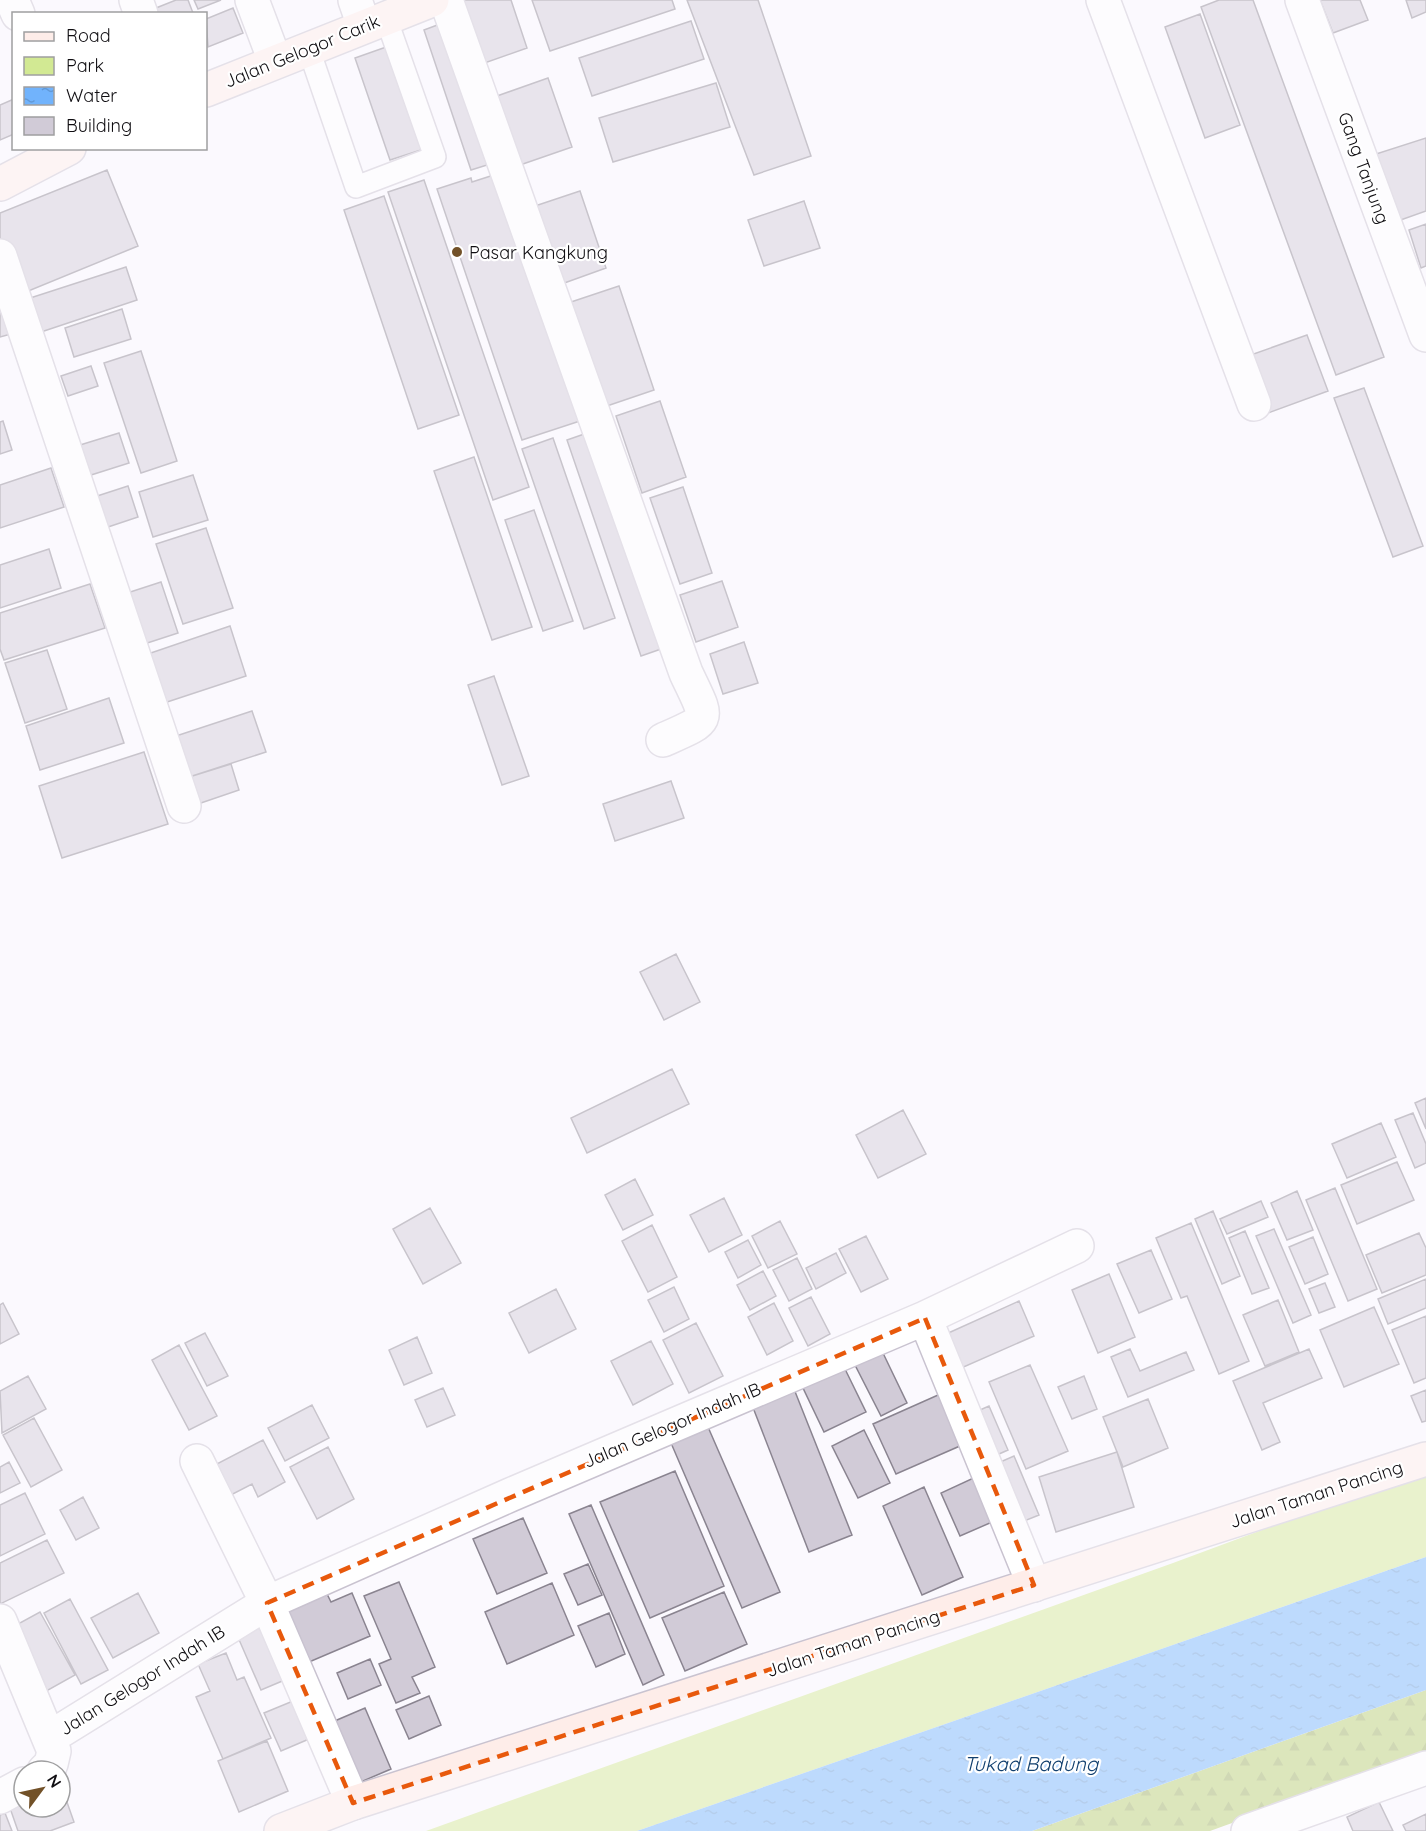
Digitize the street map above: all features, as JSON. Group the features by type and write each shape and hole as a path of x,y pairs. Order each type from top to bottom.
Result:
{"street":[{"path":"252,0 275,61"},
{"name":"Jalan Gelogor Carik","path":"207,90 308,47 368,14 432,0"},
{"path":"446,0 686,673 702,708 703,717 699,724 663,740"},
{"path":"1103,0 1254,404"},
{"name":"Gang Tanjung","path":"1302,0 1426,335"},
{"path":"0,184 65,150"},
{"path":"0,256 184,806"},
{"name":"Jalan Gelogor Indah IB","path":"52,1759 54,1751 49,1738 267,1603 510,1495 925,1318 1077,1246"},
{"path":"925,1318 1034,1585"},
{"name":"Jalan Taman Pancing","path":"282,1831 353,1803 1426,1459"},
{"path":"197,1461 267,1603 353,1803"},
{"path":"0,1620 49,1738"},
{"path":"1248,1831 1426,1768"}],"lane":[{"path":"308,47 356,186 435,158 368,14"}],"highlighted area":[{"path":"925,1318 1034,1585 353,1803 267,1603"}],"green space":[{"path":"1426,1469 1426,1557 637,1831 426,1831 1173,1563"},
{"path":"1426,1690 1426,1753 1210,1831 1032,1831"}],"water":[{"name":"Tukad Badung","path":"1426,1557 1426,1690 1032,1831 637,1831"}],"building":[{"path":"176,0 188,0 193,12 152,12 151,10"},
{"path":"194,0 221,0 198,9"},
{"path":"463,0 511,0 527,48 476,66"},
{"path":"532,0 672,0 675,9 550,51"},
{"path":"687,0 758,0 811,156 754,175"},
{"path":"1219,0 1253,0 1384,357 1336,375 1201,7"},
{"path":"1320,0 1360,0 1368,20 1333,33"},
{"path":"1406,0 1426,0 1426,12 1412,18"},
{"path":"233,8 243,33 208,47 207,19"},
{"path":"1200,14 1240,125 1205,138 1165,27"},
{"path":"691,21 704,59 592,96 579,58"},
{"path":"440,24 487,165 471,170 424,30"},
{"path":"389,46 424,149 390,160 355,58"},
{"path":"548,78 572,147 520,165 497,96"},
{"path":"716,83 730,127 613,162 599,118"},
{"path":"12,100 12,135 0,140 0,105"},
{"path":"1426,138 1426,211 1395,222 1373,155"},
{"path":"107,170 138,246 21,294 0,243 0,213"},
{"path":"500,173 583,420 522,440 437,189 471,178 472,182"},
{"path":"424,180 529,487 493,500 388,192"},
{"path":"580,191 606,268 556,286 529,208"},
{"path":"384,196 459,415 418,429 344,210"},
{"path":"804,201 820,248 764,266 748,220"},
{"path":"1426,224 1426,266 1421,268 1409,230"},
{"path":"126,267 137,300 35,334 24,300"},
{"path":"619,286 654,390 598,409 562,305"},
{"path":"122,309 131,339 74,357 65,328"},
{"path":"3,311 11,334 0,337 0,312"},
{"path":"1307,335 1328,391 1268,413 1248,356"},
{"path":"141,351 177,461 141,473 104,363"},
{"path":"91,366 98,386 68,396 61,376"},
{"path":"1364,388 1423,546 1393,557 1334,398"},
{"path":"660,401 686,477 642,493 616,416"},
{"path":"3,421 12,450 0,454 0,422"},
{"path":"590,432 664,648 641,656 567,440"},
{"path":"119,433 129,463 91,475 80,445"},
{"path":"553,438 615,618 584,629 522,449"},
{"path":"474,457 532,627 492,640 434,471"},
{"path":"51,468 64,507 0,528 0,485"},
{"path":"193,475 208,520 153,537 139,492"},
{"path":"128,486 138,517 102,529 91,498"},
{"path":"683,487 712,573 680,584 650,498"},
{"path":"534,510 573,621 543,631 505,520"},
{"path":"206,528 233,608 183,624 156,544"},
{"path":"49,549 61,588 0,608 0,565"},
{"path":"722,581 738,627 696,642 680,595"},
{"path":"161,582 178,633 138,646 121,595"},
{"path":"90,584 105,628 4,660 0,649 0,613"},
{"path":"230,626 246,676 158,705 142,656"},
{"path":"744,642 758,683 723,694 710,654"},
{"path":"47,650 67,709 25,723 5,663"},
{"path":"494,676 529,776 502,785 468,685"},
{"path":"109,698 124,743 40,770 26,726"},
{"path":"252,711 266,752 186,778 173,737"},
{"path":"144,752 168,824 62,858 39,786"},
{"path":"231,764 239,790 195,805 186,778"},
{"path":"671,781 684,818 615,841 603,804"},
{"path":"676,954 700,1002 664,1020 640,972"},
{"path":"672,1069 689,1104 587,1153 571,1118"},
{"path":"1426,1098 1426,1129 1415,1103"},
{"path":"903,1110 926,1154 878,1178 856,1135"},
{"path":"1413,1113 1426,1144 1426,1163 1415,1168 1395,1120"},
{"path":"1381,1123 1396,1157 1347,1178 1332,1144"},
{"path":"1397,1162 1414,1200 1357,1224 1341,1185"},
{"path":"635,1179 653,1215 623,1230 605,1195"},
{"path":"1335,1188 1377,1289 1348,1301 1306,1200"},
{"path":"1297,1191 1313,1230 1287,1240 1271,1203"},
{"path":"724,1198 742,1235 709,1252 690,1215"},
{"path":"1261,1201 1268,1217 1227,1234 1220,1219"},
{"path":"430,1208 461,1263 423,1284 393,1229"},
{"path":"1213,1211 1240,1276 1222,1284 1195,1219"},
{"path":"780,1221 797,1254 768,1268 752,1236"},
{"path":"1191,1223 1249,1361 1219,1374 1187,1296 1181,1298 1156,1238"},
{"path":"652,1225 677,1277 648,1292 622,1241"},
{"path":"1274,1229 1311,1315 1293,1323 1256,1236"},
{"path":"1245,1231 1269,1288 1252,1294 1229,1238"},
{"path":"1419,1233 1426,1248 1426,1275 1382,1293 1366,1255"},
{"path":"866,1236 888,1279 861,1292 839,1249"},
{"path":"1313,1237 1328,1274 1305,1284 1289,1247"},
{"path":"748,1240 761,1265 738,1278 725,1252"},
{"path":"1151,1250 1172,1299 1139,1313 1117,1264"},
{"path":"836,1253 846,1273 816,1289 806,1268"},
{"path":"797,1258 812,1289 789,1301 773,1270"},
{"path":"763,1271 776,1296 750,1310 737,1285"},
{"path":"1109,1274 1135,1337 1098,1353 1072,1290"},
{"path":"1426,1279 1426,1308 1388,1324 1378,1299"},
{"path":"1325,1283 1335,1307 1319,1313 1309,1289"},
{"path":"674,1287 689,1319 664,1332 648,1300"},
{"path":"556,1289 576,1329 529,1353 509,1313"},
{"path":"811,1297 830,1334 808,1346 789,1308"},
{"path":"1278,1300 1299,1352 1265,1366 1243,1315"},
{"path":"1019,1301 1034,1336 959,1369 944,1335"},
{"path":"3,1303 19,1334 0,1344 0,1305"},
{"path":"774,1303 793,1341 767,1355 748,1317"},
{"path":"1374,1307 1399,1364 1344,1387 1320,1330"},
{"path":"1426,1316 1426,1378 1414,1383 1392,1330"},
{"path":"696,1323 723,1376 689,1393 663,1340"},
{"path":"205,1333 228,1376 207,1386 185,1343"},
{"path":"417,1337 432,1373 404,1385 389,1350"},
{"path":"651,1341 673,1384 633,1405 611,1361"},
{"path":"179,1345 217,1416 189,1430 152,1360"},
{"path":"1130,1349 1140,1371 1186,1352 1194,1370 1128,1397 1111,1357"},
{"path":"1309,1349 1322,1378 1263,1403 1280,1442 1262,1450 1233,1381"},
{"path":"882,1351 907,1403 881,1416 855,1365"},
{"path":"1030,1365 1068,1451 1026,1469 989,1382"},
{"path":"844,1367 866,1412 824,1432 803,1388"},
{"path":"28,1376 46,1409 2,1433 0,1391"},
{"path":"1084,1376 1097,1409 1072,1419 1058,1387"},
{"path":"443,1388 455,1415 427,1427 415,1400"},
{"path":"794,1389 852,1535 809,1552 752,1405"},
{"path":"1426,1390 1426,1421 1422,1422 1411,1396"},
{"path":"947,1391 969,1442 896,1474 873,1424"},
{"path":"1148,1399 1168,1448 1123,1467 1103,1417"},
{"path":"312,1405 329,1438 285,1461 268,1428"},
{"path":"989,1406 1008,1450 990,1458 971,1414"},
{"path":"34,1418 62,1470 31,1487 3,1435"},
{"path":"708,1427 780,1592 742,1608 671,1443"},
{"path":"864,1430 890,1483 858,1498 832,1446"},
{"path":"263,1440 285,1482 258,1497 252,1484 227,1497 211,1467"},
{"path":"328,1447 354,1499 317,1519 290,1467"},
{"path":"1117,1452 1134,1507 1056,1532 1039,1477"},
{"path":"1014,1456 1039,1515 1014,1525 989,1467"},
{"path":"9,1462 20,1483 0,1493 0,1467"},
{"path":"675,1471 724,1586 650,1618 600,1502"},
{"path":"980,1475 999,1519 960,1536 941,1493"},
{"path":"924,1487 963,1577 922,1595 883,1506"},
{"path":"25,1493 45,1534 0,1556 0,1505"},
{"path":"83,1497 99,1528 76,1540 60,1510"},
{"path":"591,1505 664,1675 643,1685 569,1514"},
{"path":"523,1518 547,1573 497,1594 473,1539"},
{"path":"47,1540 64,1573 0,1604 0,1563"},
{"path":"588,1564 602,1595 578,1605 564,1574"},
{"path":"399,1582 435,1667 412,1677 420,1693 396,1703 379,1664 391,1659 364,1596"},
{"path":"552,1583 574,1635 507,1664 485,1612"},
{"path":"724,1592 747,1644 685,1671 662,1618"},
{"path":"138,1593 159,1633 113,1658 91,1618"},
{"path":"352,1593 370,1636 302,1665 280,1614 327,1594 331,1602"},
{"path":"70,1599 108,1670 81,1684 44,1613"},
{"path":"40,1612 75,1675 41,1694 7,1630"},
{"path":"609,1613 625,1654 596,1667 578,1626"},
{"path":"264,1624 287,1679 261,1690 237,1635"},
{"path":"226,1653 237,1680 244,1677 271,1738 223,1759 196,1697 210,1691 198,1664"},
{"path":"370,1659 381,1685 348,1699 337,1673"},
{"path":"429,1696 441,1725 409,1739 396,1710"},
{"path":"293,1701 309,1739 281,1751 264,1713"},
{"path":"365,1708 391,1769 356,1784 330,1723"},
{"path":"267,1741 288,1791 239,1812 218,1761"},
{"path":"1379,1802 1393,1831 1353,1831 1347,1817"},
{"path":"5,1813 12,1831 0,1831 0,1815"},
{"path":"1426,1814 1426,1831 1406,1831 1403,1825"},
{"path":"72,1816 74,1822 50,1831 18,1831 14,1819 72,1819"}],"place":[{"name":"Pasar Kangkung","path":"457,252"}]}
